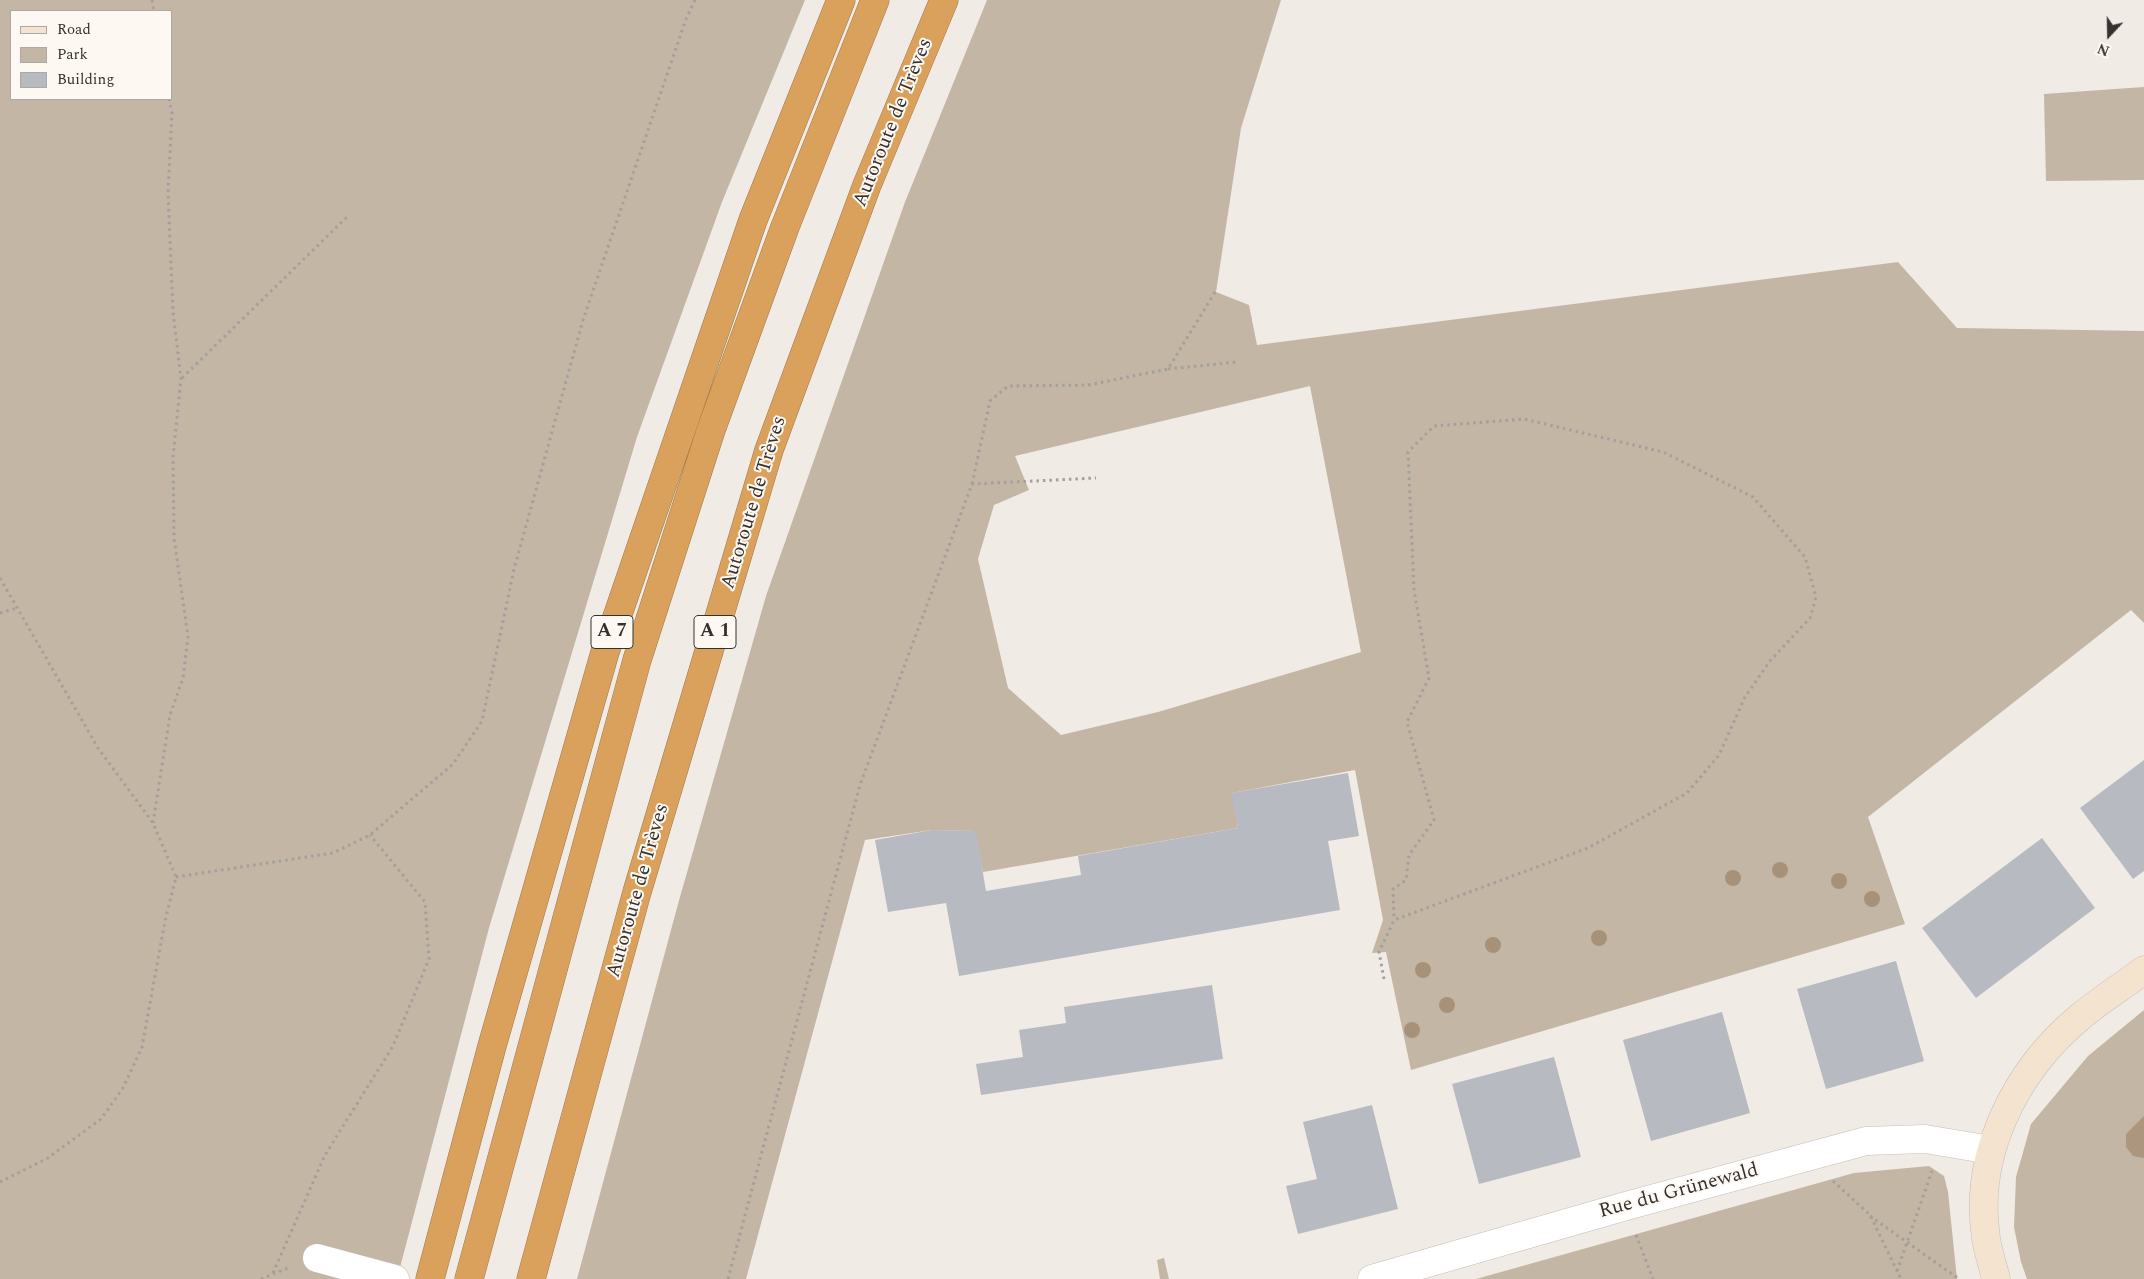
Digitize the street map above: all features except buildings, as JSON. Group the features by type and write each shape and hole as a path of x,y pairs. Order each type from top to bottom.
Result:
{"highway":[{"name":"A 7","path":"430,1279 492,1046 605,652 753,220 841,0"},
{"path":"469,1279 637,660 711,430 785,227 875,0"},
{"name":"Autoroute de Trèves","path":"531,1279 637,892 769,450 867,185 944,0"}],"main road":[{"path":"1996,1279 1986,1238 1985,1193 1991,1150 2005,1113 2026,1077 2049,1046 2079,1017 2144,970"}],"street":[{"name":"Rue du Grünewald","path":"1372,1279 1626,1206 1866,1141 1925,1140 1991,1150"},
{"path":"317,1258 395,1279"}],"path":[{"path":"176,877 333,853 370,835 453,764 482,721 514,569 583,320 686,19 695,0"},
{"path":"153,824 170,715 183,678 188,637 174,538 173,457 181,378 173,312 168,192 172,113 169,100"},
{"path":"181,378 349,215"},
{"path":"1168,369 1216,292"},
{"path":"728,1279 860,785 972,484 990,401 1008,386 1088,385 1168,369 1236,362"},
{"path":"1384,979 1379,952 1394,920 1393,889 1406,880 1409,855 1434,820 1407,722 1429,678 1414,590 1408,452 1434,426 1524,419 1663,452 1752,497 1804,557 1816,597 1810,618 1770,661 1745,697 1720,755 1687,793 1588,848 1394,920"},
{"path":"972,484 1096,478"},
{"path":"0,578 98,748 153,824 176,877 165,921 142,1047 123,1088 101,1119 48,1158 0,1182"},
{"path":"0,613 17,608"},
{"path":"273,1273 325,1155 393,1046 429,959 425,902 370,835"},
{"path":"1807,1157 1870,1215 1959,1279"},
{"path":"1897,1272 1933,1168"},
{"path":"1626,1206 1653,1279"},
{"path":"1870,1215 1901,1279"}],"green space":[{"path":"0,0 805,0 722,202 637,437 489,928 397,1279 0,1279"},
{"path":"987,0 1281,0 1241,128 1216,292 1249,305 1257,345 1898,262 1957,328 2144,331 2144,623 2131,610 1868,817 1905,924 1411,1070 1386,952 1372,953 1383,920 1355,770 1232,793 1238,828 983,872 975,831 932,830 865,840 746,1279 577,1279 678,904 766,596 905,202","holes":["1310,386 1361,652 1158,712 1061,735 1008,688 978,559 994,505 1029,490 1015,456"]},
{"path":"2144,87 2144,180 2046,181 2044,94"},
{"path":"2144,1010 2144,1279 2027,1279 2021,1262 2014,1227 2016,1177 2031,1124 2088,1056"},
{"path":"1929,1166 1944,1176 1948,1192 1957,1279 1476,1279 1854,1173"},
{"path":"1164,1258 1169,1279 1160,1279 1157,1260"}],"shaded area":[{"path":"2144,1116 2144,1158 2133,1156 2126,1147 2126,1134"}]}
